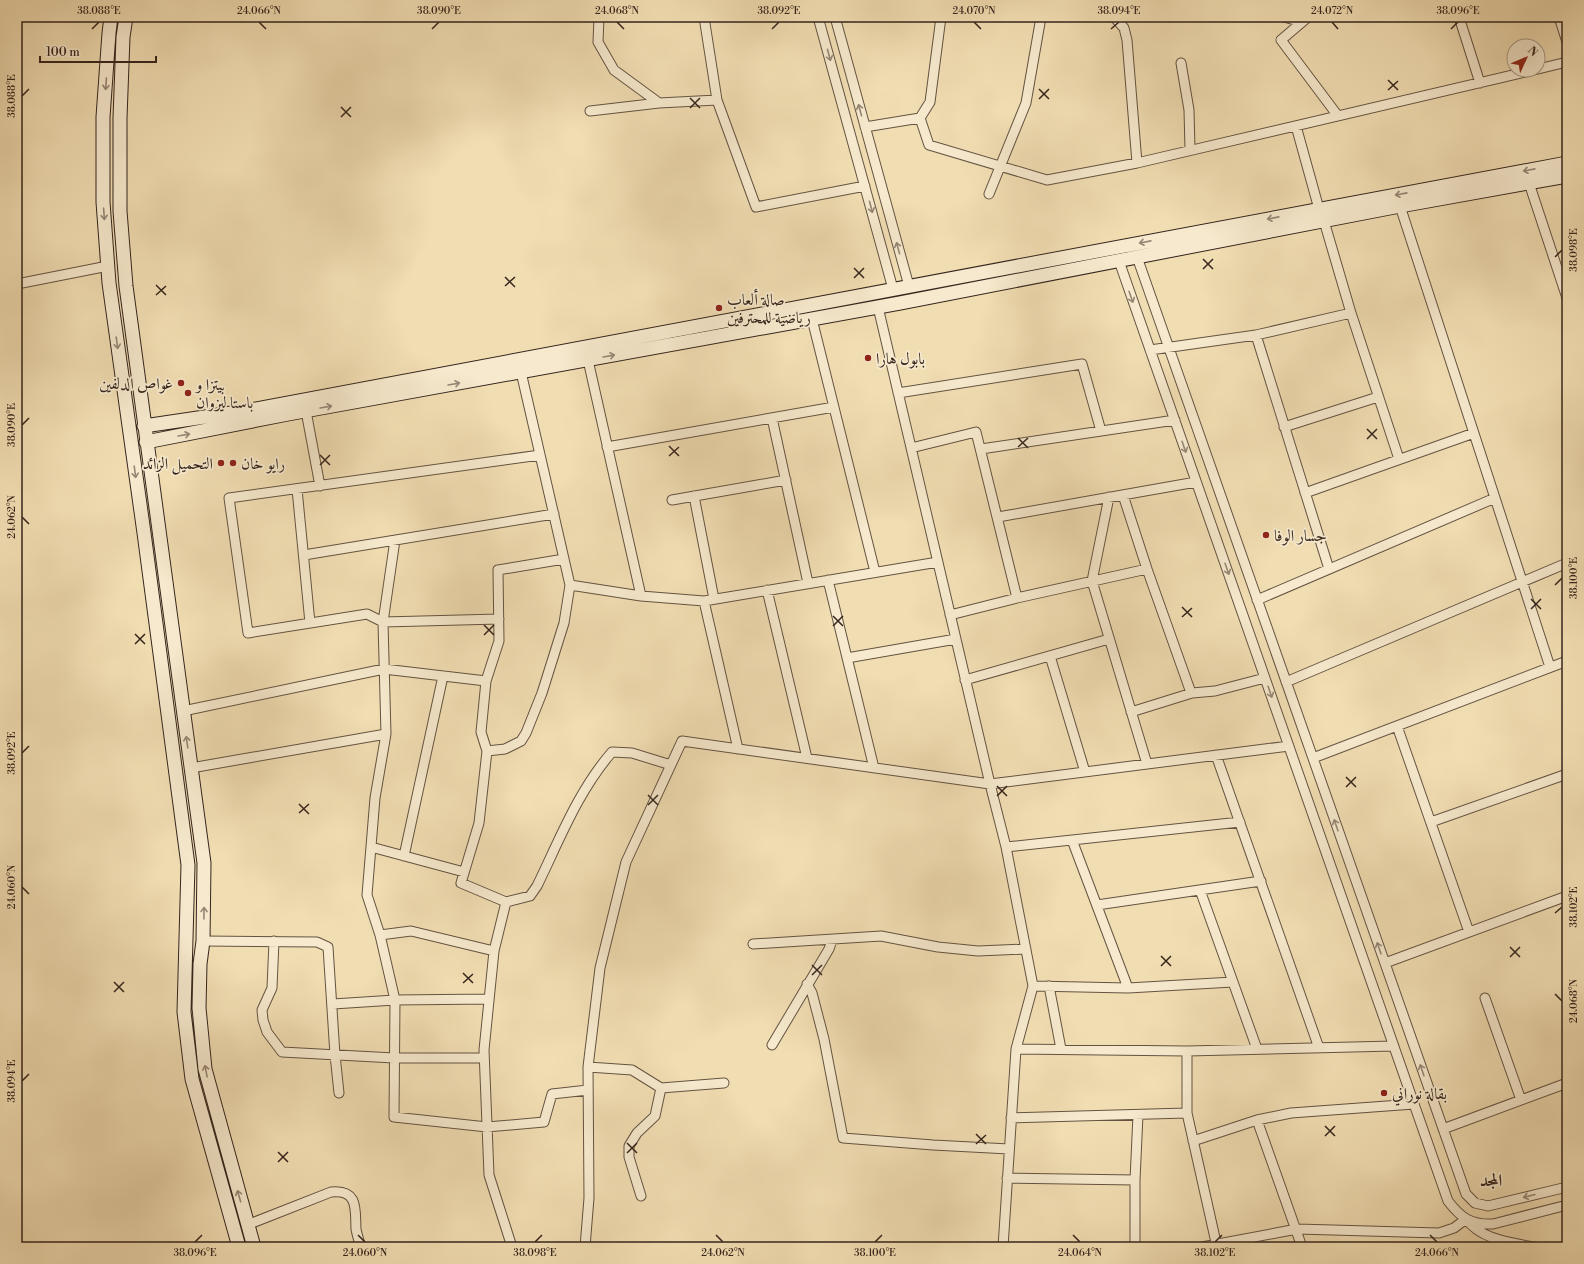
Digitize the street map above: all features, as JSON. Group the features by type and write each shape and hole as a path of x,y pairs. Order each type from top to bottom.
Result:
{"main road":[{"path":"111,17 103,117 103,202 108,266 188,865 184,1012 192,1079 239,1247"},
{"path":"126,17 123,37 120,118 120,211 126,286 146,442 204,863 203,941 200,964 199,1008 205,1069 254,1247"},
{"path":"146,442 306,411 878,307 1119,261 1322,215 1567,163"},
{"path":"144,426 245,411 909,286 1322,215 1400,206 1567,176"}],"street":[{"path":"599,17 598,42 614,70 659,103"},
{"path":"704,17 717,100 756,207 865,186"},
{"path":"818,17 893,289"},
{"path":"835,17 909,286"},
{"path":"865,127 920,118 930,102 941,17"},
{"path":"990,194 1026,103 1041,17"},
{"path":"1116,17 1124,28 1127,40 1137,163"},
{"path":"1284,17 1305,20"},
{"path":"1459,17 1480,82"},
{"path":"1559,17 1567,42"},
{"path":"1305,20 1280,40 1338,116"},
{"path":"1546,67 1567,62"},
{"path":"1181,63 1189,110 1190,150"},
{"path":"920,118 930,145 1047,180 1137,163 1506,76"},
{"path":"590,111 659,103 717,100"},
{"path":"1296,126 1351,313 1399,459"},
{"path":"1529,183 1567,298"},
{"path":"1400,206 1550,667"},
{"path":"1137,257 1466,1194 1475,1203 1488,1206 1567,1187"},
{"path":"1119,261 1448,1201 1457,1212 1466,1219 1474,1223 1493,1224 1567,1206"},
{"path":"17,284 108,266"},
{"path":"878,307 965,680 1006,847 1034,986 1016,1049 1003,1247"},
{"path":"1150,350 1168,346 1256,335 1351,313"},
{"path":"812,319 875,572"},
{"path":"1256,335 1329,569"},
{"path":"588,360 641,596"},
{"path":"898,393 1082,364 1101,431"},
{"path":"487,751 505,749 521,741 526,733 542,693 564,623 570,585 521,372"},
{"path":"1284,427 1378,396"},
{"path":"608,447 834,407"},
{"path":"306,411 320,486"},
{"path":"772,418 808,583"},
{"path":"981,449 1174,420"},
{"path":"911,448 976,432 1017,598"},
{"path":"1305,493 1474,433"},
{"path":"499,619 383,622 366,614 248,633 229,498 540,454"},
{"path":"672,500 786,480"},
{"path":"998,517 1196,482"},
{"path":"297,489 310,623"},
{"path":"1124,495 1147,569 1190,690"},
{"path":"694,496 714,599"},
{"path":"1109,497 1092,581 1147,764"},
{"path":"1257,600 1495,498"},
{"path":"304,555 554,514"},
{"path":"395,540 383,622 386,734 375,798 366,895 380,935 395,1000 394,1117 487,1127 544,1122 552,1094 588,1090"},
{"path":"564,559 498,570 499,641 486,681 481,732 487,751 479,823 461,883 506,902 530,896 537,886 572,812 602,764 612,752 632,753 671,765"},
{"path":"570,585 641,596 704,601 938,562"},
{"path":"1286,682 1523,583 1567,563"},
{"path":"950,615 1017,598 1147,569"},
{"path":"828,580 874,768"},
{"path":"767,590 807,758"},
{"path":"704,601 738,749"},
{"path":"847,658 956,639"},
{"path":"965,680 1109,639"},
{"path":"1050,656 1085,772"},
{"path":"1313,758 1567,661"},
{"path":"183,711 384,669 486,681"},
{"path":"404,856 442,676"},
{"path":"1132,712 1192,693 1215,690 1265,678"},
{"path":"1397,726 1469,932"},
{"path":"191,768 386,734"},
{"path":"585,1247 589,1198 588,1067 600,968 626,862 682,741 990,784 1289,746"},
{"path":"1216,756 1320,1048"},
{"path":"1431,822 1567,774"},
{"path":"1006,847 1240,822"},
{"path":"1072,840 1128,988"},
{"path":"371,847 464,872"},
{"path":"1097,905 1261,881"},
{"path":"1200,890 1257,1049"},
{"path":"1385,963 1567,896"},
{"path":"506,902 494,951 484,1058 489,1175 512,1247"},
{"path":"380,935 411,931 494,951"},
{"path":"753,944 881,936 938,947 978,951 1026,949"},
{"path":"772,1045 829,949 832,940"},
{"path":"203,941 317,942 328,947 339,1093"},
{"path":"274,941 272,988 262,1010 263,1020 267,1032 282,1052 394,1058 484,1058"},
{"path":"1034,986 1128,988 1233,982"},
{"path":"807,984 812,993 824,1039 843,1138 1009,1149"},
{"path":"1049,986 1062,1049"},
{"path":"1485,998 1521,1100"},
{"path":"332,1004 395,1000 489,999"},
{"path":"1016,1049 1187,1050 1394,1046"},
{"path":"1187,1050 1187,1113 1217,1245"},
{"path":"588,1067 632,1070 661,1088 724,1082"},
{"path":"1443,1128 1567,1083"},
{"path":"641,1196 628,1157 629,1146 637,1133 655,1116 661,1088"},
{"path":"1193,1141 1257,1120 1291,1113 1414,1104"},
{"path":"1011,1118 1187,1113"},
{"path":"1135,1247 1135,1180 1138,1115"},
{"path":"1257,1120 1297,1229 1302,1247"},
{"path":"1007,1178 1135,1180"},
{"path":"247,1224 331,1192 340,1191 347,1194 355,1205 356,1230 361,1247"},
{"path":"1202,1247 1297,1229 1440,1233 1454,1228 1466,1219"},
{"path":"1466,1219 1473,1228 1483,1234 1533,1247"}],"place":[{"name":"صالة ألعاب رياضية للمحترفين","path":"719,308"},
{"name":"بابول هارا","path":"868,358"},
{"name":"غواص الدلفين","path":"181,383"},
{"name":"بيتزا و باستا ليزوان","path":"188,393"},
{"name":"التحميل الزائد","path":"221,463"},
{"name":"رايو خان","path":"233,463"},
{"name":"جسار الوفا","path":"1266,535"},
{"name":"بقالة نوراني","path":"1384,1093"}],"district":[{"name":"المجد","path":"1491,1180"}]}
